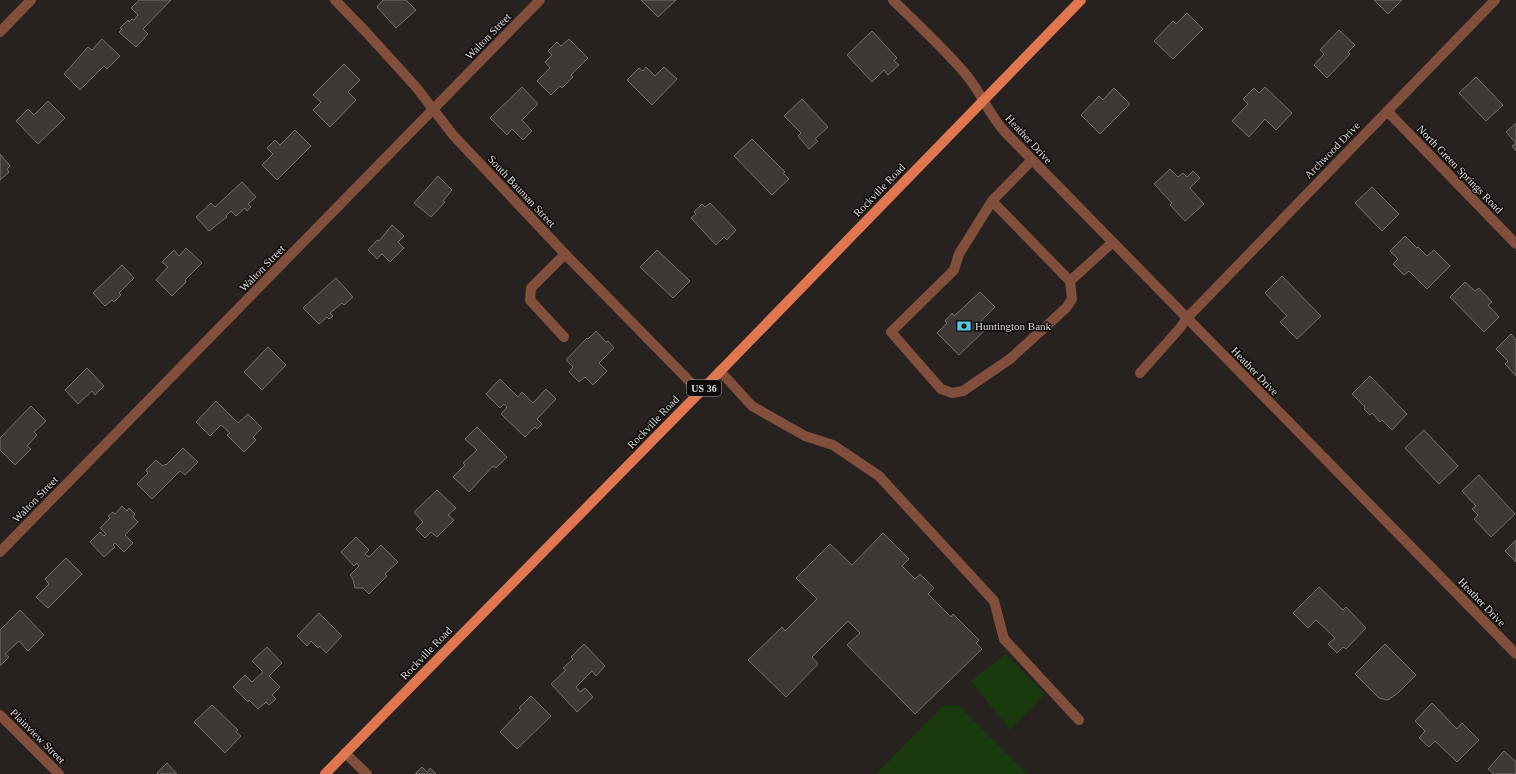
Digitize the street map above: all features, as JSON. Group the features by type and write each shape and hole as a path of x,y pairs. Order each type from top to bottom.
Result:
{"main road":[{"name":"Rockville Road","path":"324,774 700,392 1081,0"}],"street":[{"path":"0,32 31,0"},
{"name":"South Bauman Street","path":"335,0 416,88 453,135 565,254 700,392"},
{"name":"Walton Street","path":"0,552 540,0"},
{"name":"Heather Drive","path":"893,0 960,68 984,100 988,110 999,125 1032,160 1516,654"},
{"name":"Archwood Drive","path":"1140,373 1187,318 1495,0"},
{"name":"North Green Springs Road","path":"1387,111 1516,244"},
{"path":"992,201 1070,281 1072,299 1066,308 1010,359 963,391 952,393 941,389 891,332 954,270 959,254 992,201 1032,160"},
{"path":"1070,281 1113,242"},
{"path":"564,337 530,300 531,288 565,254"},
{"path":"720,371 752,406 805,436 833,445 879,476 994,601 1004,640 1079,720"},
{"name":"Plainview Street","path":"0,715 59,774"},
{"path":"345,752 367,774"}],"green space":[{"path":"1005,654 1045,694 1010,730 971,681"},
{"path":"944,705 959,706 1027,774 876,774"}],"building":[{"path":"139,0 171,0 143,29 148,34 136,47 119,32 122,29 120,28 128,20 129,22 132,19 134,20 138,15 131,8"},
{"path":"383,0 406,0 416,10 396,28 377,7"},
{"path":"641,0 676,0 658,17"},
{"path":"1374,0 1402,0 1388,14"},
{"path":"1187,13 1203,29 1173,59 1154,41 1173,21 1176,24"},
{"path":"1339,30 1355,45 1348,52 1350,54 1327,78 1314,65 1324,54 1320,50"},
{"path":"872,31 897,58 894,61 899,65 888,75 884,70 872,82 847,55"},
{"path":"102,39 120,56 107,69 104,66 80,90 64,74 88,47 92,50"},
{"path":"569,39 588,58 571,75 573,77 562,88 560,86 551,95 537,81 550,68 545,62 552,55 548,51 557,42 561,46"},
{"path":"344,64 360,80 348,92 356,100 330,127 313,110 321,102 313,95"},
{"path":"646,67 655,76 664,67 677,79 652,105 627,80 639,68 643,71"},
{"path":"1476,77 1503,105 1486,121 1459,93"},
{"path":"522,87 538,104 522,120 532,131 523,140 512,129 507,135 490,118"},
{"path":"1265,87 1292,113 1276,130 1265,119 1249,137 1232,121 1248,104 1243,99 1254,88 1259,93"},
{"path":"1114,88 1130,104 1100,134 1081,115 1099,96 1103,100"},
{"path":"802,99 828,127 815,139 818,141 809,149 798,136 801,133 784,116"},
{"path":"48,101 65,118 38,144 16,121 28,109 34,115"},
{"path":"1516,123 1516,143 1506,132"},
{"path":"295,130 311,146 277,180 262,165 273,154 267,148 275,140 280,145"},
{"path":"752,139 785,172 783,173 789,179 772,195 734,156"},
{"path":"1516,143 1516,151 1512,146"},
{"path":"0,154 10,166 7,169 9,172 0,180"},
{"path":"1170,169 1178,177 1183,173 1187,177 1193,171 1200,178 1190,188 1204,204 1185,221 1170,205 1172,203 1154,184"},
{"path":"438,176 452,190 443,201 445,202 431,217 414,203"},
{"path":"242,182 256,197 248,204 251,207 247,211 245,208 236,216 231,211 226,216 227,217 209,231 196,217 211,203 215,207"},
{"path":"1372,187 1399,214 1382,231 1355,203"},
{"path":"710,203 736,230 727,240 724,237 716,245 691,218 696,214 694,212 702,204 705,207"},
{"path":"392,225 404,236 398,242 404,248 390,262 382,254 377,259 368,250 377,240 379,241"},
{"path":"1405,236 1427,256 1434,250 1450,266 1427,289 1409,271 1404,275 1393,264 1398,259 1390,251"},
{"path":"186,248 202,263 172,296 156,280 168,267 162,262 174,250 179,256"},
{"path":"657,250 690,281 673,298 640,267"},
{"path":"122,265 134,278 119,293 121,295 114,302 112,300 105,306 93,293"},
{"path":"1282,276 1321,316 1297,339 1280,322 1287,316 1265,293"},
{"path":"336,278 353,297 344,305 342,303 330,313 333,316 329,319 327,317 319,324 303,308"},
{"path":"1465,282 1475,291 1479,288 1492,302 1488,305 1499,317 1484,332 1450,297"},
{"name":"Huntington Bank","path":"980,292 995,307 980,322 986,329 959,355 937,333 947,323 945,321 952,313 954,316"},
{"path":"596,331 614,348 599,363 607,371 593,385 585,377 579,382 569,372 573,367 566,360 587,338 588,339"},
{"path":"1511,334 1516,340 1516,376 1505,364 1508,361 1496,349"},
{"path":"268,347 286,365 262,390 244,372"},
{"path":"87,368 104,386 95,395 92,391 78,404 65,390"},
{"path":"1370,376 1407,414 1392,430 1382,420 1380,422 1372,413 1370,415 1364,409 1365,407 1352,394"},
{"path":"500,379 518,397 522,392 533,403 546,389 556,399 537,419 542,424 537,429 535,427 525,437 501,414 507,407 504,404 500,408 486,394"},
{"path":"216,401 238,423 248,414 262,428 253,437 256,440 244,452 227,435 230,433 221,425 210,436 196,422"},
{"path":"31,406 46,421 34,432 37,435 27,446 31,449 15,465 0,450 0,438"},
{"path":"477,427 507,457 496,468 493,466 469,492 453,477 465,465 463,463 477,450 465,439"},
{"path":"1424,430 1458,466 1439,484 1405,448"},
{"path":"183,448 198,462 185,475 180,471 152,499 137,484 148,473 146,470 156,460 163,466 165,464 166,465"},
{"path":"1479,475 1515,514 1491,537 1474,519 1478,515 1472,509 1476,506 1462,491"},
{"path":"437,490 456,508 448,515 454,520 437,537 431,532 425,538 416,529 423,522 414,512"},
{"path":"122,506 127,511 129,508 135,514 133,517 138,522 125,535 133,543 124,552 115,543 113,545 115,547 104,557 90,542 100,532 104,536 106,534 100,528 110,518 108,516 113,512 115,514"},
{"path":"883,533 909,559 902,566 915,579 920,574 934,588 928,594 951,617 953,614 979,640 976,643 982,649 915,714 847,645 860,633 848,621 812,657 818,664 786,697 748,660 782,627 785,631 817,599 796,578 830,544 852,565"},
{"path":"356,537 369,550 365,554 369,557 381,545 398,562 385,574 387,576 369,594 363,588 355,588 353,579 350,575 359,566 357,563 354,566 341,552"},
{"path":"1516,540 1516,562 1505,551"},
{"path":"66,558 82,574 48,608 36,597 49,584 45,579"},
{"path":"1319,587 1343,610 1346,607 1366,628 1346,649 1343,647 1337,653 1328,644 1335,638 1316,620 1308,628 1293,613"},
{"path":"20,610 44,635 28,651 19,641 5,654 9,657 0,666 0,630"},
{"path":"319,613 342,636 326,653 320,646 318,648 311,641 307,646 297,636"},
{"path":"584,644 605,666 596,676 592,671 576,687 580,692 585,688 593,697 577,712 551,684 566,670 563,668 573,659 571,657"},
{"path":"1385,644 1416,675 1398,693 1388,700 1379,698 1355,674"},
{"path":"267,647 282,663 269,676 280,687 272,695 276,699 269,705 266,702 258,709 249,700 248,702 233,687 245,675 252,682 263,672 252,661"},
{"path":"531,696 551,716 517,749 500,732 521,710 519,708"},
{"path":"1432,703 1457,729 1462,723 1479,740 1457,762 1435,741 1429,747 1419,738 1425,731 1415,721"},
{"path":"212,705 238,730 236,732 241,736 225,753 194,722"},
{"path":"1504,751 1516,762 1516,774 1494,774 1488,769"},
{"path":"167,763 177,774 157,773"},
{"path":"422,767 427,772 430,768 436,774 415,774"}],"place":[{"name":"Huntington Bank","path":"964,326"}]}
